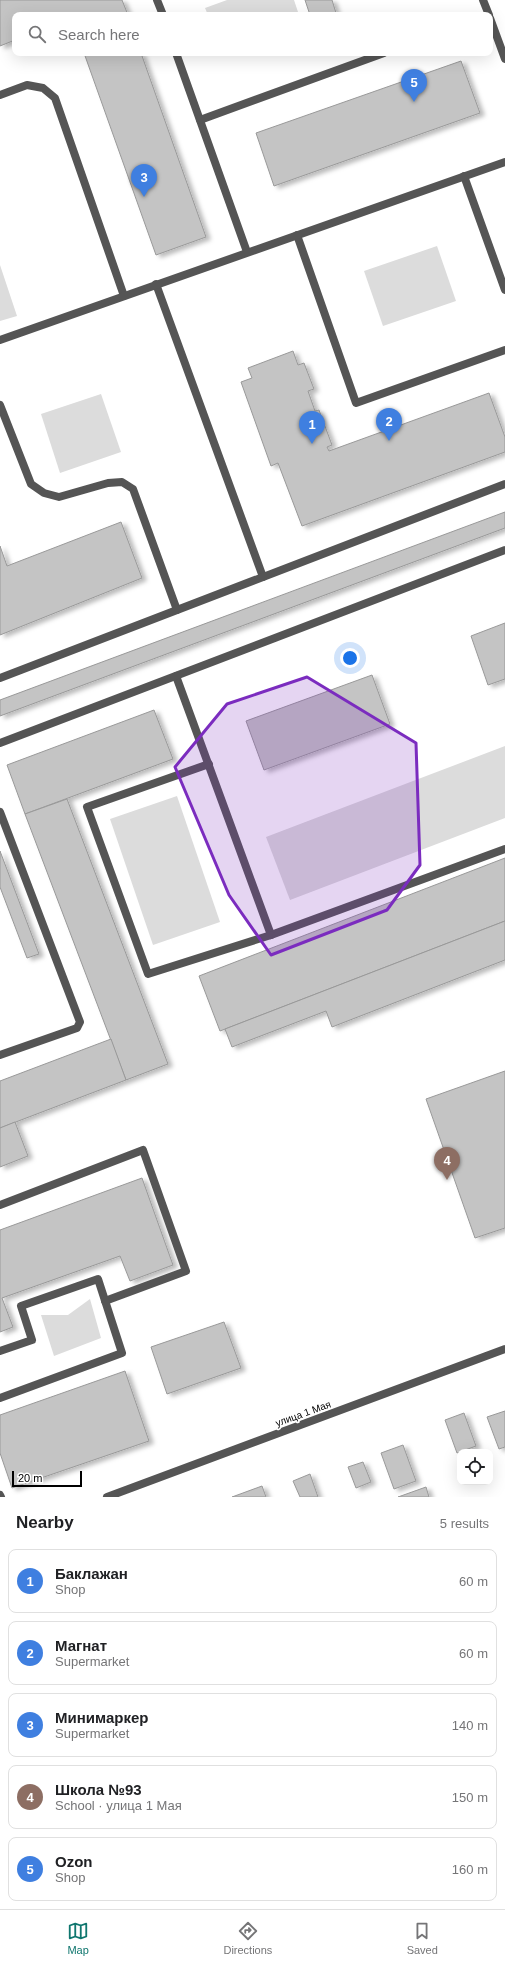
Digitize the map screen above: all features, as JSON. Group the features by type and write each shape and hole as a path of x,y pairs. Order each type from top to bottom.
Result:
{"street":[{"path":"157,0 162,12"},
{"path":"483,0 488,12"},
{"path":"493,26 505,59"},
{"path":"177,56 247,252"},
{"path":"200,120 376,56"},
{"path":"0,95 27,86 43,88 55,98 124,296"},
{"path":"0,340 505,162"},
{"path":"464,176 505,290"},
{"path":"297,235 356,403 505,350"},
{"path":"156,284 263,577"},
{"path":"0,405 31,484 44,493 58,497 108,483 122,482 133,489 177,610"},
{"path":"0,678 505,484"},
{"path":"0,742 505,550"},
{"path":"176,676 271,934"},
{"path":"209,764 87,807 148,974 271,934 505,849"},
{"path":"0,812 80,1022 77,1028 0,1055"},
{"path":"0,1205 143,1150 186,1271 105,1301"},
{"path":"0,1351 32,1340 21,1306 98,1279 122,1353 0,1398"},
{"name":"улица 1 Мая","path":"107,1497 505,1349"}],"highlighted area":[{"path":"307,677 416,743 420,865 387,910 271,955 229,895 175,767 227,704"}],"shaded area":[{"path":"227,0 294,0 298,12 207,12 205,8"},
{"path":"437,246 456,301 383,326 364,271"},
{"path":"0,265 17,316 0,321"},
{"path":"101,394 121,452 60,473 41,414"},
{"path":"505,746 505,818 290,900 266,837"},
{"path":"177,796 220,922 153,945 110,819"},
{"path":"90,1299 101,1338 54,1356 41,1315 68,1315"}],"building":[{"path":"0,0 122,0 127,12 12,12 12,41 0,46"},
{"path":"305,0 332,0 336,12 309,12"},
{"path":"85,56 142,56 206,237 156,255"},
{"path":"461,61 480,113 274,186 256,133"},
{"path":"293,351 298,365 304,363 314,389 308,391 315,411 319,410 332,445 327,447 329,451 489,393 505,437 505,452 302,526 278,463 271,466 241,382 252,378 248,368"},
{"path":"505,512 505,528 0,716 0,700"},
{"path":"121,522 142,578 0,635 0,546 7,566"},
{"path":"505,623 505,679 488,685 471,636"},
{"path":"372,675 390,724 264,770 246,721"},
{"path":"154,710 173,759 25,814 7,765"},
{"path":"67,799 168,1064 126,1080 25,814"},
{"path":"0,851 39,954 27,958 0,887"},
{"path":"505,858 505,921 220,1031 199,976"},
{"path":"505,921 505,960 332,1027 326,1011 232,1047 225,1029"},
{"path":"111,1039 126,1080 0,1128 0,1081"},
{"path":"505,1071 505,1228 475,1238 426,1099"},
{"path":"15,1122 28,1156 0,1167 0,1128"},
{"path":"142,1178 173,1265 130,1281 120,1256 2,1298 13,1327 0,1332 0,1230"},
{"path":"224,1322 241,1368 167,1394 151,1347"},
{"path":"125,1371 149,1441 12,1488 0,1453 0,1415"},
{"path":"505,1411 505,1447 499,1449 487,1417"},
{"path":"464,1413 476,1446 468,1449 457,1449 457,1453 445,1420"},
{"path":"403,1445 416,1481 394,1489 381,1453"},
{"path":"363,1462 371,1482 356,1488 348,1467"},
{"path":"310,1474 318,1497 300,1497 293,1481"},
{"path":"262,1486 266,1497 232,1497"},
{"path":"426,1487 429,1497 398,1497"}],"place":[{"name":"Ozon","path":"414,102"},
{"name":"Минимаркер","path":"144,197"},
{"name":"Магнат","path":"389,441"},
{"name":"Баклажан","path":"312,444"},
{"name":"Школа №93","path":"447,1180"}]}
